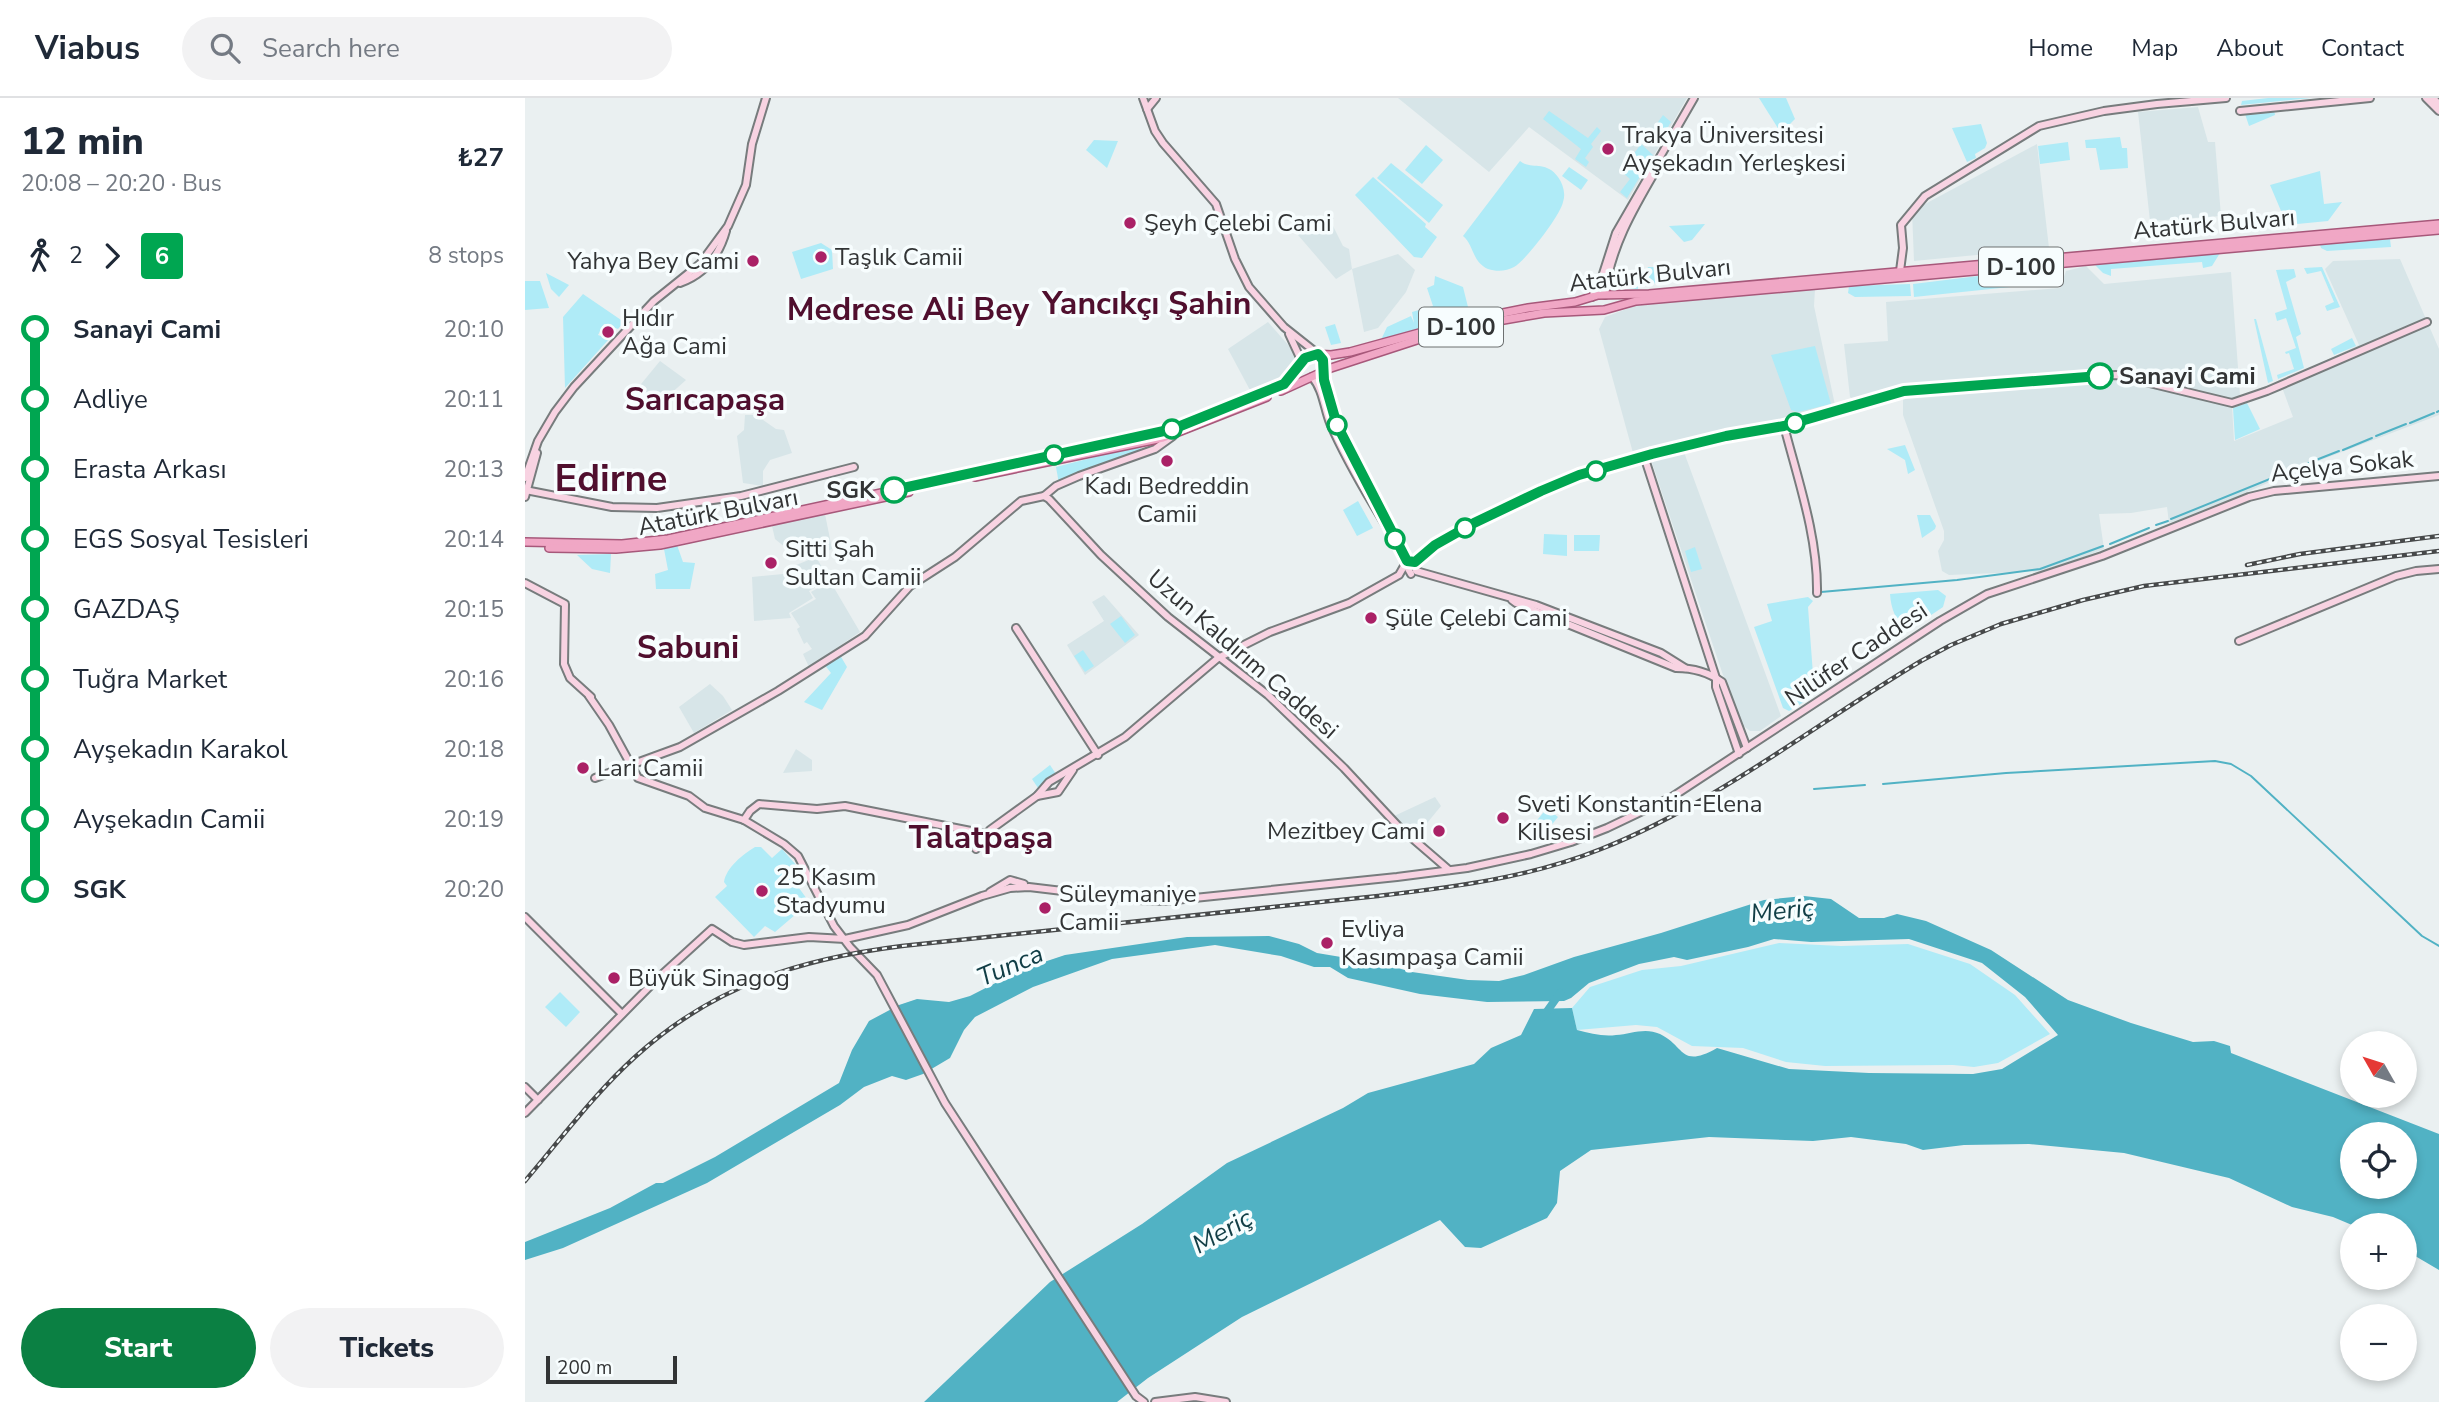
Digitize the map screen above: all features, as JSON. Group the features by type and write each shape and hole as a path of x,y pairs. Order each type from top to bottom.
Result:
{"main road":[{"path":"525,478 555,412 653,301 700,264 728,226 746,186 752,144 766,98"},
{"path":"1143,98 1155,131 1163,143 1216,204 1245,281 1284,327 1323,360 1330,415"},
{"path":"1147,109 1156,98"},
{"path":"1604,310 1607,304 1605,295 1609,271 1621,234 1696,98"},
{"path":"1591,311 1589,302 1600,283 1616,233 1696,98"},
{"path":"1901,271 1901,225 1917,204 1925,196 2039,126 2104,111 2226,98"},
{"path":"2239,111 2370,98"},
{"path":"2426,98 2439,111"},
{"path":"2433,98 2439,104"},
{"name":"Atatürk Bulvarı","path":"525,545 613,544 658,540 1161,432 1284,384 1309,356 1345,353 1473,319 1592,297 2439,224"},
{"name":"Atatürk Bulvarı","path":"525,545 615,550 660,545 1175,434 1324,371 1459,327 1545,313 1604,310 1649,300 2439,230"},
{"path":"977,849 986,834 1037,796 1051,782 1098,755 1149,718 1218,658 1270,632 1349,603 1399,575 1409,563 1474,523 1579,475 1726,436 1784,426 1904,391 2116,375 2232,402 2267,391 2427,322"},
{"path":"1284,327 1301,362 1319,387 1330,415 1413,573"},
{"path":"1784,426 1817,570 1817,593"},
{"path":"595,778 693,740 860,639 872,630 910,586 955,557 1021,501 1044,496 1056,486 1079,476 1155,449 1175,434"},
{"path":"534,455 525,492 612,507 657,508 741,495 853,467"},
{"path":"1644,456 1739,754"},
{"name":"Açelya Sokak","path":"2249,497 2274,491 2439,476"},
{"name":"Uzun Kaldırım Caddesi","path":"1044,496 1168,617 1268,695 1344,768 1398,826 1448,870"},
{"name":"Nilüfer Caddesi","path":"622,1014 712,929 732,942 744,945 809,937 845,939 908,925 1008,885 1156,901 1197,899 1448,870 1495,862 1571,842 1629,819 1672,797 1940,621 1987,594 2102,555 2249,497"},
{"path":"1409,563 1418,568 1413,573"},
{"path":"2239,641 2396,576 2439,569"},
{"path":"1399,575 1413,573 1512,600 1516,598 1661,653 1685,668 1716,678 1722,682 1747,748"},
{"path":"525,583 565,604 564,664 571,678 589,696 609,725 638,778 689,796 705,808 744,820 784,844 798,856 834,926 877,975 933,1082 983,1164 1135,1399 1144,1402"},
{"path":"525,589 544,594"},
{"path":"1016,628 1098,755"},
{"path":"1037,796 1058,792 1075,769"},
{"path":"1051,782 1058,781 1061,786"},
{"path":"1051,782 1048,789 1052,794"},
{"path":"744,820 759,804 817,809 845,806 986,834"},
{"path":"525,917 622,1014 525,1113"},
{"path":"828,939 834,926"},
{"path":"525,1087 538,1100"},
{"path":"1155,1402 1195,1397 1226,1402"}],"shaded area":[{"name":"Trakya Üniversitesi Ayşekadın Yerleşkesi","path":"1398,98 1687,98 1628,200 1529,127 1489,172"},
{"path":"1759,98 1786,98 1795,119 1781,133"},
{"path":"2311,98 2241,105 2242,101"},
{"path":"2198,107 2208,142 2215,142 2221,216 2150,221 2138,112"},
{"path":"2274,110 2275,115 2249,126 2245,114"},
{"path":"1549,111 1588,138 1597,127 1601,131 1585,158 1589,162 1586,167 1575,159 1581,149 1543,119"},
{"path":"1663,115 1671,122 1657,146 1647,138"},
{"path":"1981,124 1987,143 1985,148 1975,154 1976,158 1967,162 1952,128"},
{"path":"2120,137 2122,148 2127,148 2128,168 2100,170 2096,148 2086,148 2085,140"},
{"path":"1094,140 1118,141 1107,168 1086,150"},
{"path":"2068,142 2070,160 2040,164 2038,146"},
{"path":"1641,144 1653,155 1627,198 1620,192 1630,179 1621,171"},
{"path":"2037,144 2049,248 1914,261 1912,211"},
{"path":"1426,145 1443,160 1422,184 1405,170"},
{"path":"1520,161 1553,172 1563,186 1563,202 1549,227 1519,263 1505,270 1495,271 1479,262 1463,236"},
{"path":"1391,163 1443,205 1429,223 1377,178"},
{"path":"1569,167 1588,180 1581,190 1562,176"},
{"path":"2320,171 2324,204 2342,202 2328,221 2287,225 2270,185"},
{"path":"1373,177 1437,237 1422,258 1414,257 1355,195"},
{"path":"1327,214 1343,246 1349,249 1352,269 1336,279 1298,235"},
{"path":"1705,224 1692,240 1684,242 1669,226"},
{"path":"2390,239 2391,247 2327,251 2320,245"},
{"path":"821,243 832,250 833,269 801,279 792,252"},
{"path":"2220,253 2212,266 2203,268 2202,262 2111,269 2111,276 2095,265"},
{"path":"1398,254 1415,270 1406,292 1378,328 1364,332 1352,269"},
{"path":"2400,259 2439,349 2439,415 2313,463 2202,512 2169,523 2167,507 2131,513 2099,514 2104,549 2048,571 1949,575 1942,571 1938,551 1944,540 1944,531 1903,415 1903,389 1852,399 1850,397 1844,344 1888,341 1886,302 2060,288 2066,271 2086,266 2104,284 2231,272 2240,395 2232,406 2234,441 2293,417 2280,382 2359,345 2325,269 2333,261"},
{"path":"1648,267 1658,267 1657,277 1660,283 1643,284"},
{"path":"2053,267 2056,270 2050,282 2047,282 2050,271 1985,278 1986,285 2040,284 1914,297 1913,284"},
{"path":"2322,267 2340,307 2327,311 2325,306 2334,302 2321,271 2307,274 2304,268"},
{"path":"2294,269 2296,277 2286,282 2301,334 2296,337 2304,368 2278,379 2277,375 2294,369 2289,353 2285,352 2296,348 2286,318 2277,321 2275,313 2287,309 2276,270"},
{"path":"1614,272 1637,278 1638,289 1616,288"},
{"path":"546,273 569,285 559,297 551,289"},
{"path":"1435,276 1463,287 1469,311 1380,342 1387,327 1411,316 1414,323 1412,312 1433,306 1427,288 1434,285"},
{"path":"525,281 540,281 549,308 525,310"},
{"path":"1910,284 1911,296 1855,297 1848,293 1849,286"},
{"path":"1815,289 1814,306 1835,405 1681,444 1781,716 1760,731 1750,731 1740,723 1648,451 1633,453 1599,329 1605,317 1640,304"},
{"path":"583,294 624,322 618,329 604,324 598,335 609,339 565,388 563,317"},
{"path":"2254,319 2273,381 2268,383"},
{"path":"1268,322 1290,347 1295,359 1292,367 1283,376 1251,392 1228,349"},
{"path":"1335,324 1341,343 1331,345 1325,327"},
{"path":"2352,338 2356,346 2334,355 2331,349"},
{"path":"1815,346 1831,404 1798,412 1791,410 1771,355"},
{"path":"660,361 686,380 659,404 637,389"},
{"path":"2247,403 2260,429 2235,440 2233,408"},
{"path":"745,415 756,415 776,429 784,430 792,453 770,460 763,471 763,486 743,483 737,436 744,430"},
{"path":"1142,445 1140,451 1059,484 1056,467"},
{"path":"1905,445 1915,470 1908,474 1905,460 1887,449"},
{"path":"1358,501 1373,528 1357,536 1343,510"},
{"path":"825,514 832,549 802,561 775,539 772,526"},
{"path":"1917,515 1930,515 1936,526 1922,538"},
{"path":"1544,534 1567,535 1567,556 1543,554"},
{"path":"1574,535 1600,535 1599,551 1574,551"},
{"path":"677,545 683,562 695,563 690,589 656,589 655,574 668,570 664,549"},
{"path":"1695,547 1702,569 1691,572 1685,551"},
{"path":"611,554 610,573 592,569 577,555"},
{"path":"816,557 829,579 809,591 813,598 789,613 791,618 754,621 752,577 783,574 784,570"},
{"path":"830,581 860,632 809,667 803,654 812,649 807,642 804,644 797,629 800,627 791,613 816,599 811,592"},
{"path":"1938,590 1946,596 1943,607 1906,632 1895,614 1890,594"},
{"path":"1104,595 1139,635 1085,675 1067,645 1104,621 1092,602"},
{"path":"1808,597 1813,601 1808,607 1814,688 1809,699 1789,711 1783,708 1754,627 1772,621 1767,604"},
{"path":"1121,616 1135,635 1125,643 1110,624"},
{"path":"1083,650 1094,666 1085,672 1074,656"},
{"path":"840,655 847,667 822,710 804,702 831,673 824,664"},
{"path":"710,684 723,696 732,710 694,733 679,707"},
{"path":"796,749 812,760 812,771 783,773"},
{"path":"1050,765 1056,774 1038,788 1032,779"},
{"path":"1435,797 1441,806 1414,839 1392,817"},
{"path":"1547,808 1558,817 1545,833 1534,824"},
{"name":"25 Kasım Stadyumu","path":"755,847 761,847 772,858 782,849 805,875 796,884 807,899 802,909 775,932 765,926 754,937 715,897 727,886 725,877 740,857"},
{"path":"1779,943 1841,946 1908,944 1970,964 2015,995 2050,1034 1998,1063 1974,1067 1825,1066 1786,1062 1743,1048 1692,1046 1657,1027 1636,1025 1577,1030 1572,1008 1590,987 1642,970 1681,966"},
{"path":"560,992 580,1012 566,1027 545,1007"}],"water":[{"path":"1804,896 1831,899 1859,918 1884,918 1897,914 1926,921 1991,950 2068,1000 2193,1042 2214,1041 2230,1046 2231,1053 2340,1095 2340,1108 2372,1108 2408,1122 2340,1122 2340,1199 2417,1199 2417,1125 2439,1134 2439,1270 2417,1257 2417,1213 2340,1213 2340,1220 2292,1207 2229,1178 2124,1153 2029,1144 1964,1145 1923,1150 1906,1144 1851,1137 1813,1141 1709,1137 1591,1150 1560,1171 1557,1203 1547,1218 1481,1248 1465,1247 1440,1220 1242,1317 1148,1378 1117,1402 924,1402 1050,1282 1142,1224 1227,1163 1343,1108 1368,1093 1474,1064 1491,1048 1521,1035 1534,1009 1572,1008 1577,1030 1597,1034 1654,1032 1668,1039 1689,1056 1705,1054 1717,1048 1789,1069 1869,1073 1973,1074 2002,1069 2058,1035 2025,997 1982,963 1909,939 1811,942 1774,939 1687,960 1674,957 1639,964 1589,983 1564,1001 1487,1002 1420,994 1348,978 1330,967 1314,967 1281,956 1215,945 1112,959 1033,987 975,1017 964,1030 950,1058 923,1074 906,1080 892,1076 864,1087 840,1105 707,1183 563,1248 525,1260 525,1242 610,1208 656,1183 663,1183 715,1157 839,1083 852,1050 869,1021 917,999 949,1002 970,996 1023,969 1065,955 1187,937 1269,936 1299,944 1317,953 1383,964 1412,972 1468,980 1499,981 1764,900"}],"waterway":[{"path":"2410,423 2434,413"},
{"path":"2376,436 2406,424"},
{"path":"2343,450 2372,438"},
{"path":"2316,460 2339,451"},
{"path":"2171,519 2312,462"},
{"path":"2156,525 2168,521"},
{"path":"2110,544 2149,528"},
{"path":"1821,592 1957,580 2040,569 2103,546"},
{"path":"1883,784 2006,773 2215,761 2231,764 2251,776 2422,936 2439,946"},
{"path":"1814,789 1865,785"},
{"name":"Meriç","path":"1543,1017 1560,993"}],"railway":[{"path":"2247,565 2300,554 2439,536"},
{"path":"525,1181 606,1086 665,1032 727,994 793,968 902,946 1406,893 1519,874 1601,849 1685,809 1921,661 2001,624 2083,600 2144,586 2439,551"}],"bus line":[{"name":"6","path":"894,490 1173,429 1284,384 1295,374 1305,358 1318,354 1323,360 1324,380 1337,425 1407,561 1415,562 1435,545 1474,523 1541,491 1579,475 1652,454 1726,436 1784,426 1904,391 2100,376"}],"place":[{"name":"Trakya Üniversitesi Ayşekadın Yerleşkesi","path":"1608,149"},
{"name":"Şeyh Çelebi Cami","path":"1130,223"},
{"name":"Taşlık Camii","path":"821,257"},
{"name":"Yahya Bey Cami","path":"753,261"},
{"name":"Hıdır Ağa Cami","path":"608,332"},
{"name":"Sanayi Cami","path":"2100,376"},
{"name":"Kadı Bedreddin Camii","path":"1167,461"},
{"name":"SGK","path":"894,490"},
{"name":"Sitti Şah Sultan Camii","path":"771,563"},
{"name":"Şüle Çelebi Cami","path":"1371,618"},
{"name":"Lari Camii","path":"583,768"},
{"name":"Sveti Konstantin-Elena Kilisesi","path":"1503,818"},
{"name":"Mezitbey Cami","path":"1439,831"},
{"name":"25 Kasım Stadyumu","path":"762,891"},
{"name":"Süleymaniye Camii","path":"1045,908"},
{"name":"Evliya Kasımpaşa Camii","path":"1327,943"},
{"name":"Büyük Sinagog","path":"614,978"}],"district":[{"name":"Yancıkçı Şahin","path":"1147,303"},
{"name":"Medrese Ali Bey","path":"908,309"},
{"name":"Sarıcapaşa","path":"705,399"},
{"name":"Edirne","path":"611,478"},
{"name":"Sabuni","path":"688,647"},
{"name":"Talatpaşa","path":"981,837"}],"water label":[{"name":"Tunca","path":"1010,965"}]}
